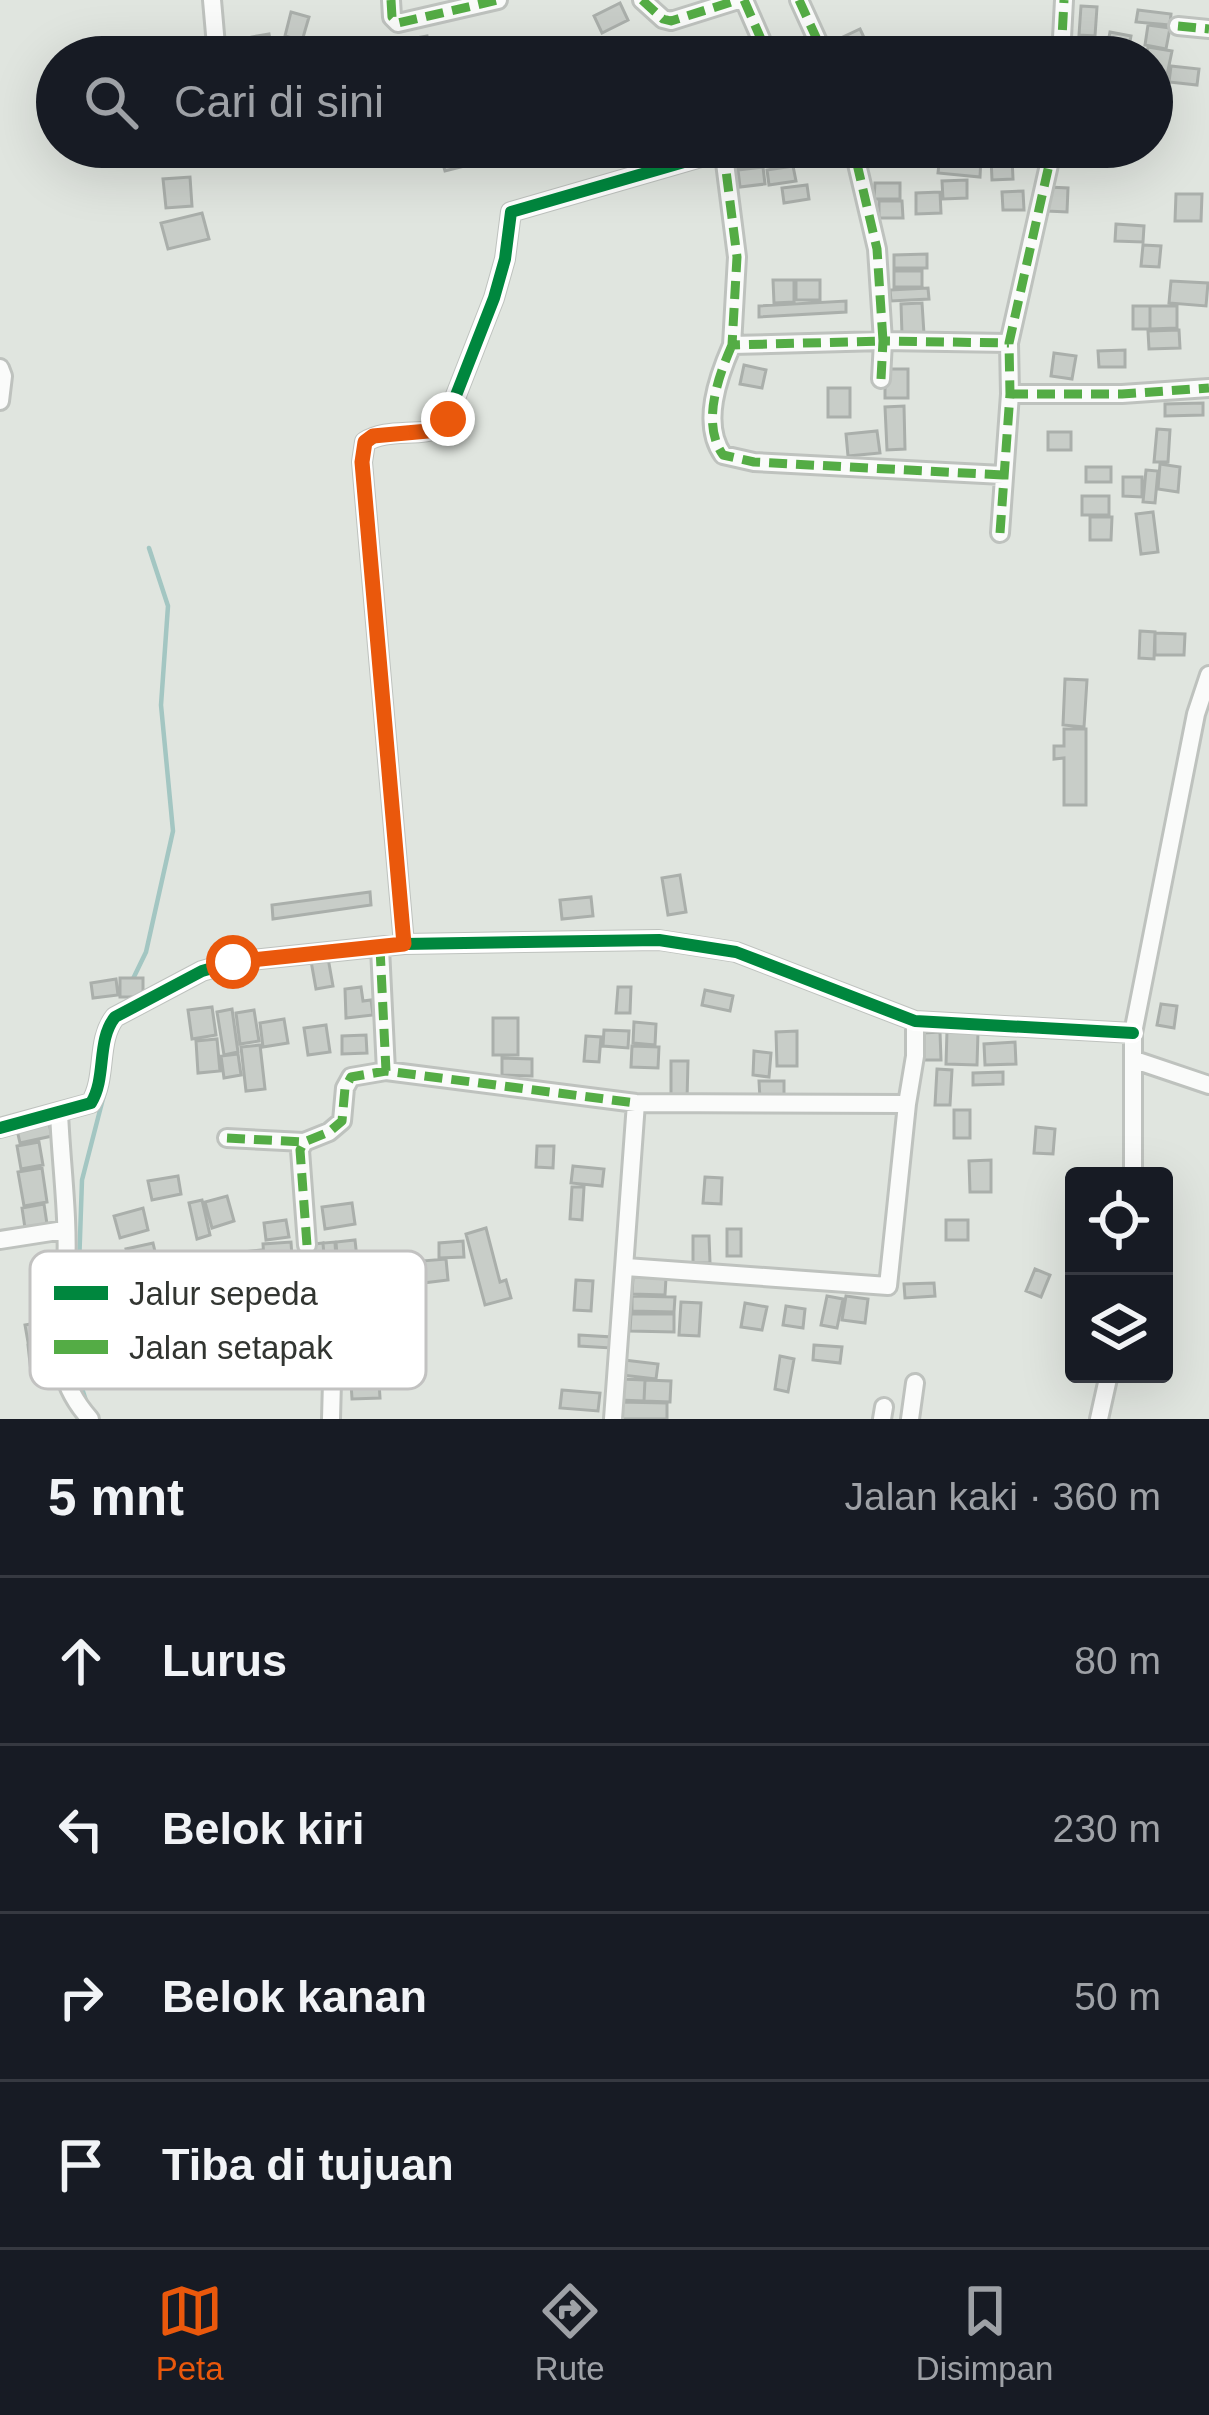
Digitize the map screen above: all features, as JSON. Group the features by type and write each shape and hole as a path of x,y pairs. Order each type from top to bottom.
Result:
{"street":[{"path":"212,0 215,36"},
{"path":"391,0 392,17 402,23 498,0"},
{"path":"643,0 670,21 741,0 759,36"},
{"path":"799,0 816,36"},
{"path":"1061,36 1064,0"},
{"path":"1178,26 1209,28"},
{"path":"404,944 369,554 362,462 365,442 373,436 445,426 488,316 505,259 509,218 516,208 656,168"},
{"path":"726,168 737,257 732,345 714,404 715,441 723,455 754,462 1003,475"},
{"path":"858,168 878,249 881,379"},
{"path":"1000,533 1009,343 1049,168"},
{"path":"732,345 1009,343"},
{"path":"0,368 0,401"},
{"path":"1010,394 1209,388"},
{"path":"1132,1167 1133,1033 1209,675"},
{"path":"0,1128 85,1106 95,1097 108,1026 128,1008 218,965 404,944 695,943 736,952 915,1021 1133,1033"},
{"path":"380,948 386,1071"},
{"path":"626,1267 888,1286 915,1021"},
{"path":"1135,1060 1209,1084"},
{"path":"227,1138 304,1142 328,1132 342,1121 350,1077 386,1071 636,1103 907,1104"},
{"path":"614,1419 636,1103"},
{"path":"59,1112 65,1251"},
{"path":"304,1142 299,1168 307,1245"},
{"path":"0,1240 64,1230"},
{"path":"910,1419 915,1383"},
{"path":"1100,1419 1107,1383"},
{"path":"72,1389 90,1419"},
{"path":"331,1419 332,1389"}],"building":[{"path":"620,3 628,20 602,33 594,16"},
{"path":"1081,6 1097,7 1095,36 1079,35"},
{"path":"1138,10 1171,14 1170,25 1136,22"},
{"path":"291,12 309,17 303,36 285,36"},
{"path":"1148,25 1170,28 1168,36 1146,36"},
{"path":"1173,66 1199,69 1197,85 1173,82"},
{"path":"763,168 765,184 740,187 738,170"},
{"path":"793,168 796,181 769,185 767,170"},
{"path":"939,168 980,168 980,177 938,173"},
{"path":"991,168 1012,168 1013,179 992,180"},
{"path":"190,177 192,206 166,208 163,179"},
{"path":"967,180 967,198 943,199 942,181"},
{"path":"875,183 900,183 900,199 874,199"},
{"path":"807,185 809,199 784,203 782,188"},
{"path":"1048,187 1068,188 1067,212 1047,211"},
{"path":"1023,191 1024,210 1003,210 1002,192"},
{"path":"940,192 941,213 916,214 916,193"},
{"path":"1176,194 1202,194 1201,221 1175,221"},
{"path":"879,201 902,201 903,218 879,218"},
{"path":"202,213 209,239 168,249 161,223"},
{"path":"1116,224 1144,226 1143,242 1115,241"},
{"path":"1143,245 1161,246 1159,267 1141,266"},
{"path":"927,254 927,268 894,268 894,255"},
{"path":"894,271 922,271 922,287 894,287"},
{"path":"773,280 794,280 794,302 774,303"},
{"path":"796,280 820,280 820,300 796,300"},
{"path":"1171,281 1208,283 1206,306 1169,303"},
{"path":"928,288 929,299 891,301 890,290"},
{"path":"846,301 846,312 759,317 759,306"},
{"path":"922,303 924,334 902,335 901,304"},
{"path":"1133,306 1150,306 1150,329 1133,329"},
{"path":"1150,306 1177,306 1177,328 1150,329"},
{"path":"1179,330 1180,348 1149,349 1148,331"},
{"path":"1125,350 1125,367 1099,367 1098,351"},
{"path":"1054,353 1076,356 1072,379 1051,376"},
{"path":"744,365 766,370 762,388 740,384"},
{"path":"885,369 908,369 908,398 885,398"},
{"path":"828,388 850,388 850,417 828,417"},
{"path":"1203,403 1203,415 1165,416 1165,404"},
{"path":"904,406 905,449 887,450 885,407"},
{"path":"1157,429 1170,430 1168,462 1154,462"},
{"path":"877,431 880,453 848,456 846,434"},
{"path":"1048,432 1071,432 1071,450 1048,450"},
{"path":"1160,464 1180,467 1178,492 1158,489"},
{"path":"1086,467 1111,467 1111,482 1086,482"},
{"path":"1146,470 1158,471 1155,503 1143,502"},
{"path":"1123,477 1142,477 1142,497 1123,496"},
{"path":"1082,496 1109,496 1109,515 1082,515"},
{"path":"1153,512 1158,552 1141,554 1136,514"},
{"path":"1090,517 1112,517 1111,540 1090,540"},
{"path":"1140,631 1155,632 1154,659 1139,658"},
{"path":"1155,633 1185,634 1184,655 1155,655"},
{"path":"1065,679 1087,680 1084,727 1063,725"},
{"path":"1064,729 1086,729 1086,805 1064,805 1064,758 1054,759 1054,746 1064,746"},
{"path":"680,875 686,912 668,915 662,878"},
{"path":"370,892 371,905 273,919 272,905"},
{"path":"591,897 593,916 562,919 560,900"},
{"path":"328,958 333,986 316,989 311,961"},
{"path":"120,978 143,978 143,997 120,997"},
{"path":"116,979 118,995 93,998 91,983"},
{"path":"361,987 363,1001 371,1000 373,1015 346,1018 345,989"},
{"path":"618,987 631,987 630,1013 616,1013"},
{"path":"705,990 733,996 730,1011 702,1005"},
{"path":"1161,1004 1177,1006 1174,1028 1157,1025"},
{"path":"212,1007 216,1035 192,1039 188,1010"},
{"path":"232,1009 238,1052 224,1055 217,1012"},
{"path":"254,1010 259,1041 240,1044 236,1013"},
{"path":"493,1018 518,1018 518,1055 493,1055"},
{"path":"284,1019 288,1043 263,1047 260,1023"},
{"path":"634,1022 656,1024 655,1045 633,1043"},
{"path":"326,1025 330,1052 308,1055 304,1028"},
{"path":"604,1030 629,1031 628,1048 603,1046"},
{"path":"797,1031 797,1066 777,1066 776,1032"},
{"path":"947,1031 978,1032 977,1065 946,1064"},
{"path":"940,1032 941,1060 923,1060 923,1033"},
{"path":"366,1035 367,1053 342,1054 342,1036"},
{"path":"586,1036 601,1037 599,1062 584,1061"},
{"path":"217,1039 220,1071 198,1073 196,1041"},
{"path":"1015,1042 1016,1064 985,1065 984,1044"},
{"path":"260,1045 265,1089 246,1091 241,1047"},
{"path":"632,1046 659,1047 658,1068 631,1067"},
{"path":"754,1051 771,1053 769,1077 753,1075"},
{"path":"238,1054 241,1075 224,1078 221,1056"},
{"path":"502,1058 532,1059 532,1076 502,1075"},
{"path":"671,1061 688,1061 687,1100 671,1099"},
{"path":"937,1069 952,1070 950,1105 935,1105"},
{"path":"1003,1072 1003,1084 973,1085 973,1073"},
{"path":"759,1081 784,1081 784,1099 760,1099"},
{"path":"954,1110 970,1110 970,1138 954,1138"},
{"path":"49,1123 52,1136 20,1143 17,1130"},
{"path":"1036,1127 1055,1129 1053,1154 1034,1153"},
{"path":"39,1142 43,1165 21,1169 17,1146"},
{"path":"537,1146 554,1146 553,1168 536,1167"},
{"path":"991,1160 991,1192 970,1192 969,1161"},
{"path":"573,1166 604,1169 602,1186 571,1183"},
{"path":"42,1168 47,1202 24,1206 18,1172"},
{"path":"178,1176 181,1194 152,1200 148,1181"},
{"path":"705,1177 722,1178 721,1204 703,1203"},
{"path":"572,1187 584,1187 582,1220 570,1219"},
{"path":"227,1196 234,1221 212,1228 205,1202"},
{"path":"202,1200 210,1235 197,1239 189,1203"},
{"path":"352,1203 355,1224 325,1229 322,1207"},
{"path":"44,1204 47,1224 25,1228 22,1208"},
{"path":"143,1208 148,1230 120,1238 114,1216"},
{"path":"286,1220 289,1237 266,1240 264,1223"},
{"path":"946,1220 968,1220 968,1240 946,1240"},
{"path":"486,1228 500,1282 506,1280 511,1298 485,1305 466,1234"},
{"path":"727,1229 741,1229 741,1256 727,1256"},
{"path":"693,1236 709,1236 710,1263 693,1263"},
{"path":"355,1240 356,1251 337,1251 336,1242"},
{"path":"463,1241 464,1257 439,1258 439,1243"},
{"path":"291,1242 292,1251 263,1251 263,1244"},
{"path":"335,1242 335,1251 324,1251 323,1243"},
{"path":"153,1243 155,1251 126,1251"},
{"path":"446,1259 448,1280 426,1283 426,1261"},
{"path":"1035,1269 1050,1275 1041,1297 1026,1291"},
{"path":"633,1277 666,1278 665,1295 632,1294"},
{"path":"576,1280 593,1281 591,1311 574,1310"},
{"path":"934,1283 935,1296 905,1298 904,1284"},
{"path":"632,1296 675,1297 674,1312 632,1311"},
{"path":"827,1296 843,1299 837,1328 821,1325"},
{"path":"846,1296 868,1299 865,1323 842,1320"},
{"path":"681,1302 701,1303 699,1336 679,1335"},
{"path":"745,1303 767,1307 762,1330 741,1327"},
{"path":"786,1306 805,1309 803,1328 783,1325"},
{"path":"631,1314 674,1314 674,1332 630,1331"},
{"path":"579,1335 612,1337 611,1348 579,1346"},
{"path":"814,1345 842,1347 840,1363 813,1360"},
{"path":"780,1356 794,1359 788,1392 775,1389"},
{"path":"624,1360 658,1364 656,1379 622,1375"},
{"path":"620,1379 645,1380 644,1401 619,1400"},
{"path":"645,1380 671,1381 670,1402 644,1401"},
{"path":"351,1389 379,1389 380,1398 352,1399"},
{"path":"562,1390 600,1393 598,1411 560,1408"},
{"path":"619,1402 667,1403 667,1419 618,1419"}],"waterway":[{"path":"131,983 146,952 173,831 161,705 168,606 149,548"},
{"path":"80,1251 82,1180 111,1051"},
{"path":"82,1389 87,1404"}],"marked path":[{"path":"391,0 392,17 398,23 498,0"},
{"path":"642,0 671,21 738,0"},
{"path":"744,0 760,36"},
{"path":"799,0 815,36"},
{"path":"1062,36 1064,0"},
{"path":"1178,26 1209,29"},
{"path":"726,168 737,257 732,345 883,341 877,249 858,168"},
{"path":"1000,533 1009,343 1048,168"},
{"path":"881,379 883,341 1009,343"},
{"path":"732,345 712,415 723,455 754,462 1003,475"},
{"path":"1010,394 1209,388"},
{"path":"380,948 386,1071 636,1103"},
{"path":"307,1245 300,1150 304,1142 342,1121 345,1088 351,1077 386,1071"},
{"path":"227,1138 304,1142"}],"cycle path":[{"path":"404,944 362,462 365,442 444,426 494,298 511,212 663,168"},
{"path":"0,1128 91,1103 105,1037 115,1017 202,971 233,962 404,944 659,940 736,952 915,1021 1133,1033"}],"route":[{"path":"233,962 404,944 362,462 365,442 373,436 439,430 448,419"}]}
